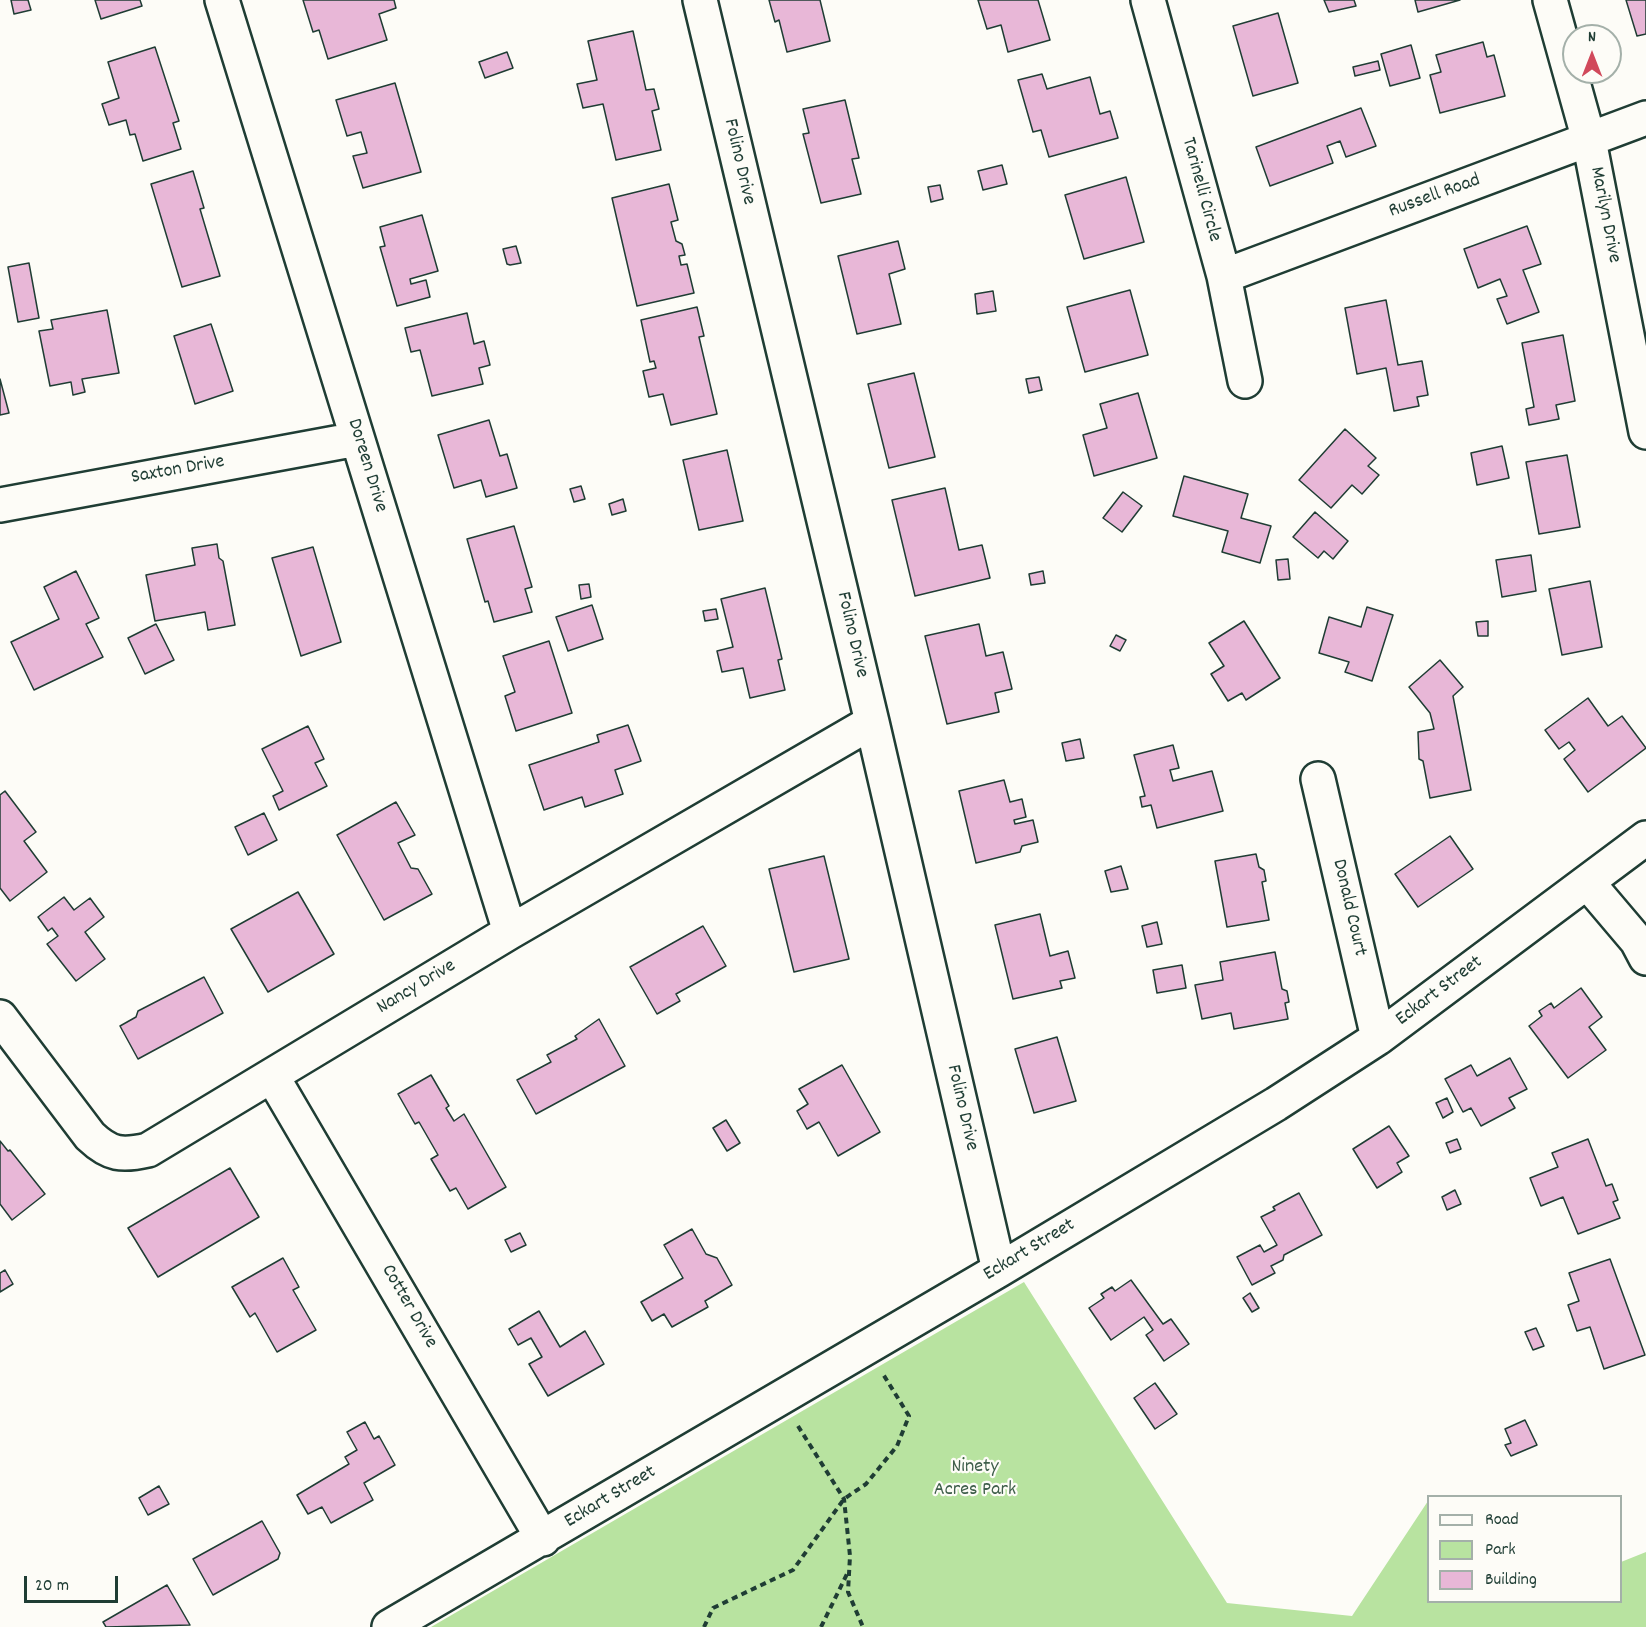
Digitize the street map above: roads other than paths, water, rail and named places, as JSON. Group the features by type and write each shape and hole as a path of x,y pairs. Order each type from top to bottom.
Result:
{"street":[{"name":"Doreen Drive","path":"222,0 510,932"},
{"name":"Folino Drive","path":"700,0 872,722 999,1270"},
{"name":"Tarinelli Circle","path":"1148,0 1224,276 1245,381"},
{"name":"Marilyn Drive","path":"1550,0 1589,140 1646,432"},
{"name":"Russell Road","path":"1224,276 1646,118"},
{"name":"Saxton Drive","path":"0,505 357,439"},
{"name":"Nancy Drive","path":"0,1017 90,1136 102,1147 125,1155 147,1150 510,932 872,722"},
{"name":"Donald Court","path":"1318,779 1378,1038"},
{"name":"Eckart Street","path":"389,1627 543,1539 1276,1104 1378,1038 1646,838"},
{"path":"1587,882 1637,941 1646,958"},
{"name":"Cotter Drive","path":"272,1076 543,1539"}],"park label":[{"name":"Ninety Acres Park","path":"975,1480"}]}
